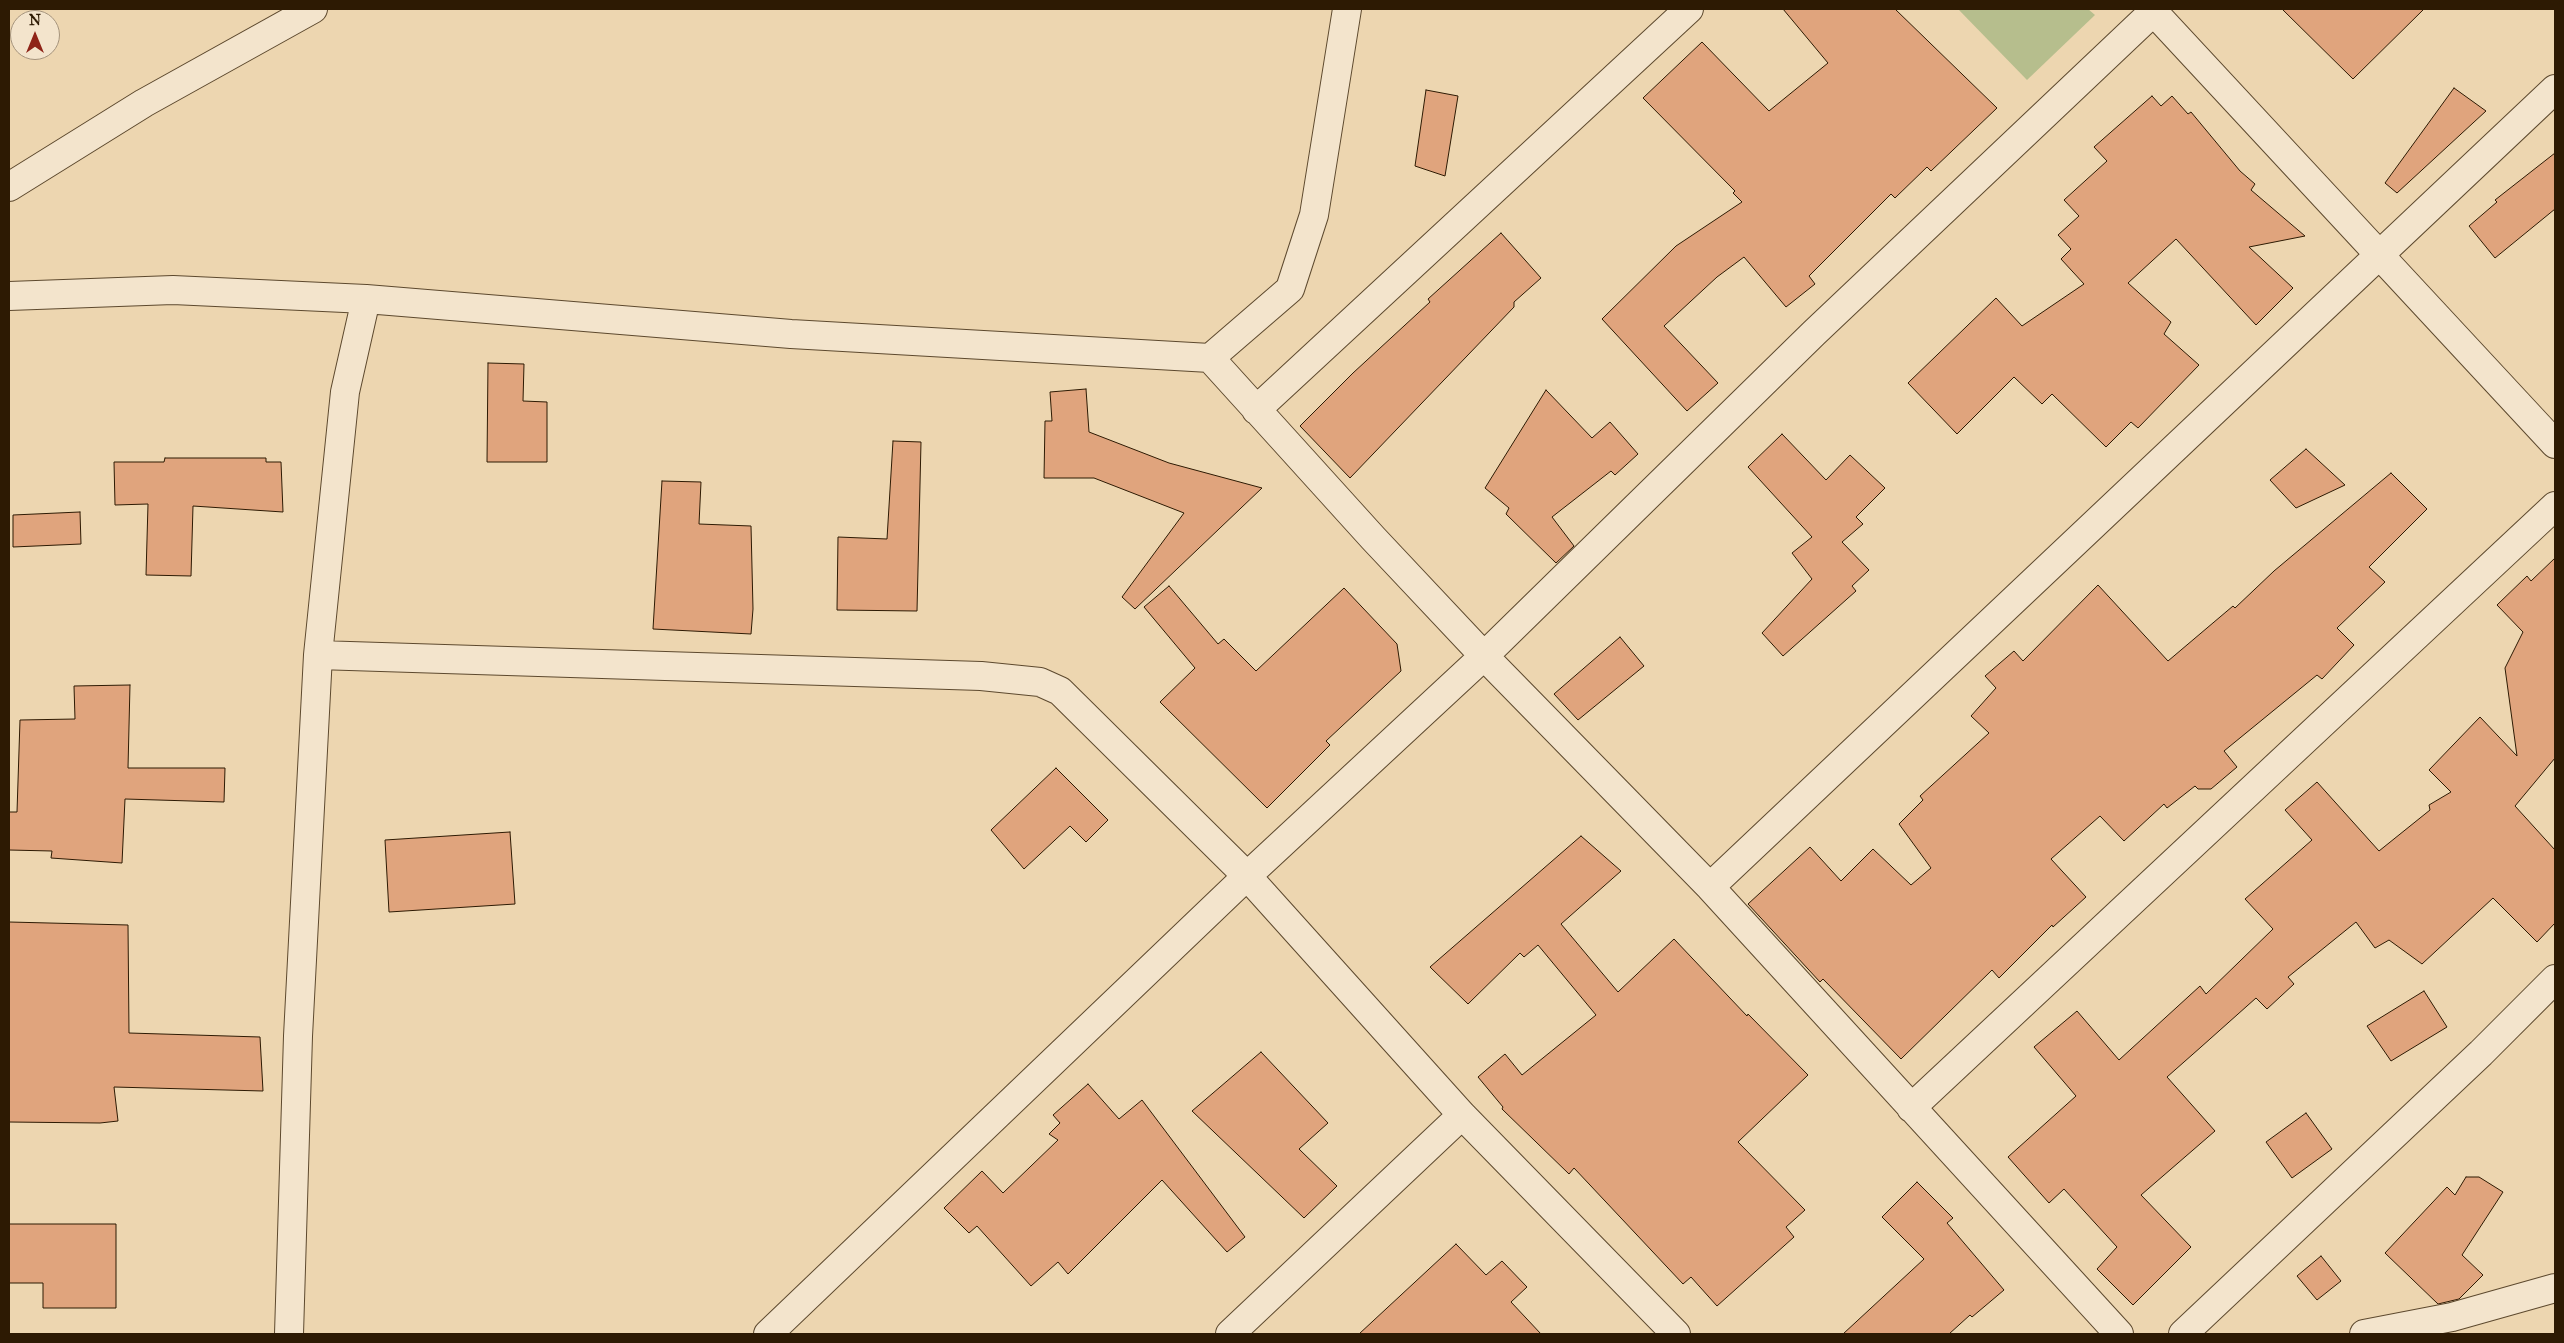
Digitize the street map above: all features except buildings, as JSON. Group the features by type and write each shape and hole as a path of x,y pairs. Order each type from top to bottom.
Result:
{"street":[{"path":"9,187 144,103 313,9"},
{"path":"9,296 172,290 366,299 791,334 1210,358 1290,289 1314,214 1347,9"},
{"path":"1256,410 1689,9"},
{"path":"768,1334 1247,876 1484,656 1814,332 2152,10 2555,444"},
{"path":"1710,887 2555,89"},
{"path":"289,1334 298,1036 318,655 345,392 366,299"},
{"path":"1210,358 1484,656 1710,887 1910,1108 2119,1334"},
{"path":"1910,1108 2555,506"},
{"path":"318,655 972,675 1040,682 1060,691 1247,876 1462,1115 1675,1334"},
{"path":"2183,1334 2481,1054 2555,979"},
{"path":"1230,1334 1462,1115"},
{"path":"2364,1334 2452,1317 2555,1288"}],"green space":[{"path":"1958,9 2088,9 2095,15 2027,80"}]}
